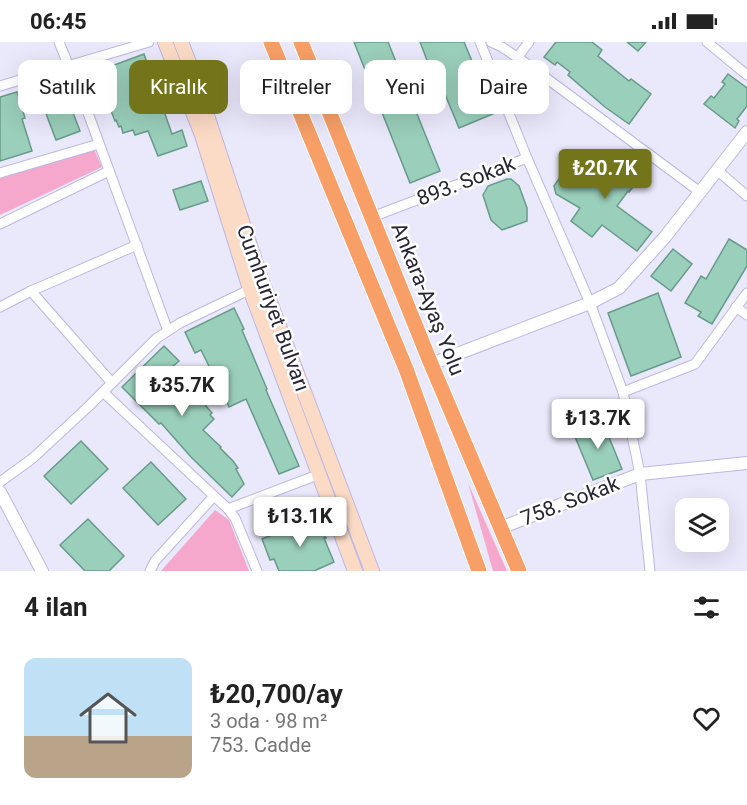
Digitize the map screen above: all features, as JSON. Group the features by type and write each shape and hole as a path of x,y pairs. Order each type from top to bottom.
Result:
{"highway":[{"path":"271,42 406,369 479,571"},
{"name":"Ankara-Ayaş Yolu","path":"301,42 431,364 519,571"}],"main road":[{"name":"Cumhuriyet Bulvarı","path":"165,42 202,135 257,287 320,474 356,571"},
{"name":"Cumhuriyet Bulvarı","path":"181,42 193,73 257,287 372,571"}],"street":[{"path":"59,42 66,60"},
{"path":"89,60 149,42"},
{"path":"480,42 590,303 623,392 640,474 650,571"},
{"path":"491,42 502,47 700,192"},
{"path":"517,58 529,42"},
{"path":"707,42 747,75"},
{"path":"0,86 18,81"},
{"path":"87,114 168,331"},
{"path":"431,364 590,303 619,288 665,237 747,132"},
{"path":"0,173 99,144"},
{"name":"893. Sokak","path":"372,217 527,158"},
{"path":"717,170 747,196"},
{"path":"0,224 109,171"},
{"path":"0,307 136,245"},
{"path":"0,482 33,458 103,393 157,338 180,322 257,287"},
{"path":"31,291 112,383"},
{"path":"623,392 695,364 747,293"},
{"path":"736,307 747,315"},
{"path":"103,393 228,509 235,518 257,571"},
{"name":"758. Sokak","path":"500,528 640,474 747,463"},
{"path":"228,509 320,474"},
{"path":"0,492 42,571"},
{"path":"150,571 155,561 214,496"}],"shaded area":[{"path":"94,149 102,167 0,215 0,177"},
{"path":"468,483 507,571 493,571"},
{"path":"215,510 229,520 249,571 161,571"}],"building":[{"path":"354,42 388,42 395,60 364,60 364,67"},
{"path":"420,42 464,42 472,60 458,60 458,114 493,114 459,128 446,97 446,60 427,60"},
{"path":"556,42 592,42 602,50 598,56 629,81 631,79 651,94 629,124 568,75 570,72 557,62 555,65 544,57"},
{"path":"627,42 646,42 638,51"},
{"path":"144,54 146,60 129,60 129,114 165,114 172,134 182,130 187,146 158,156 148,131 135,135 133,130 123,133 112,114 117,114 117,64"},
{"path":"728,74 747,88 747,106 737,119 739,121 735,128 704,104 711,96 714,98 725,84 722,82"},
{"path":"17,92 18,114 24,114 25,118 22,119 32,151 0,161 0,97"},
{"path":"46,114 74,114 80,131 56,140"},
{"path":"383,114 417,114 440,171 410,183"},
{"path":"626,151 648,167 617,206 652,232 637,251 602,225 592,237 571,221 580,208 556,194 554,186 569,164 601,185"},
{"path":"511,179 519,186 527,208 527,221 502,230 491,220 483,195 488,186"},
{"path":"201,181 208,201 180,210 173,190"},
{"path":"729,239 747,250 747,266 712,324 698,316 701,312 685,303 701,276 706,279"},
{"path":"673,249 692,264 671,291 651,276"},
{"path":"658,293 681,357 631,376 608,313"},
{"path":"234,308 299,466 279,474 246,399 229,407 201,350 195,353 185,332"},
{"path":"164,346 179,361 172,367 212,413 210,415 214,419 203,430 238,468 236,469 244,484 232,497 191,457 161,423 159,424 122,387"},
{"path":"602,420 622,469 593,480 573,432"},
{"path":"81,441 108,469 71,504 44,476"},
{"path":"151,462 186,499 158,525 123,488"},
{"path":"318,517 334,562 314,571 279,571 274,559 270,560 262,539"},
{"path":"88,519 124,556 109,571 85,571 60,545"}]}
